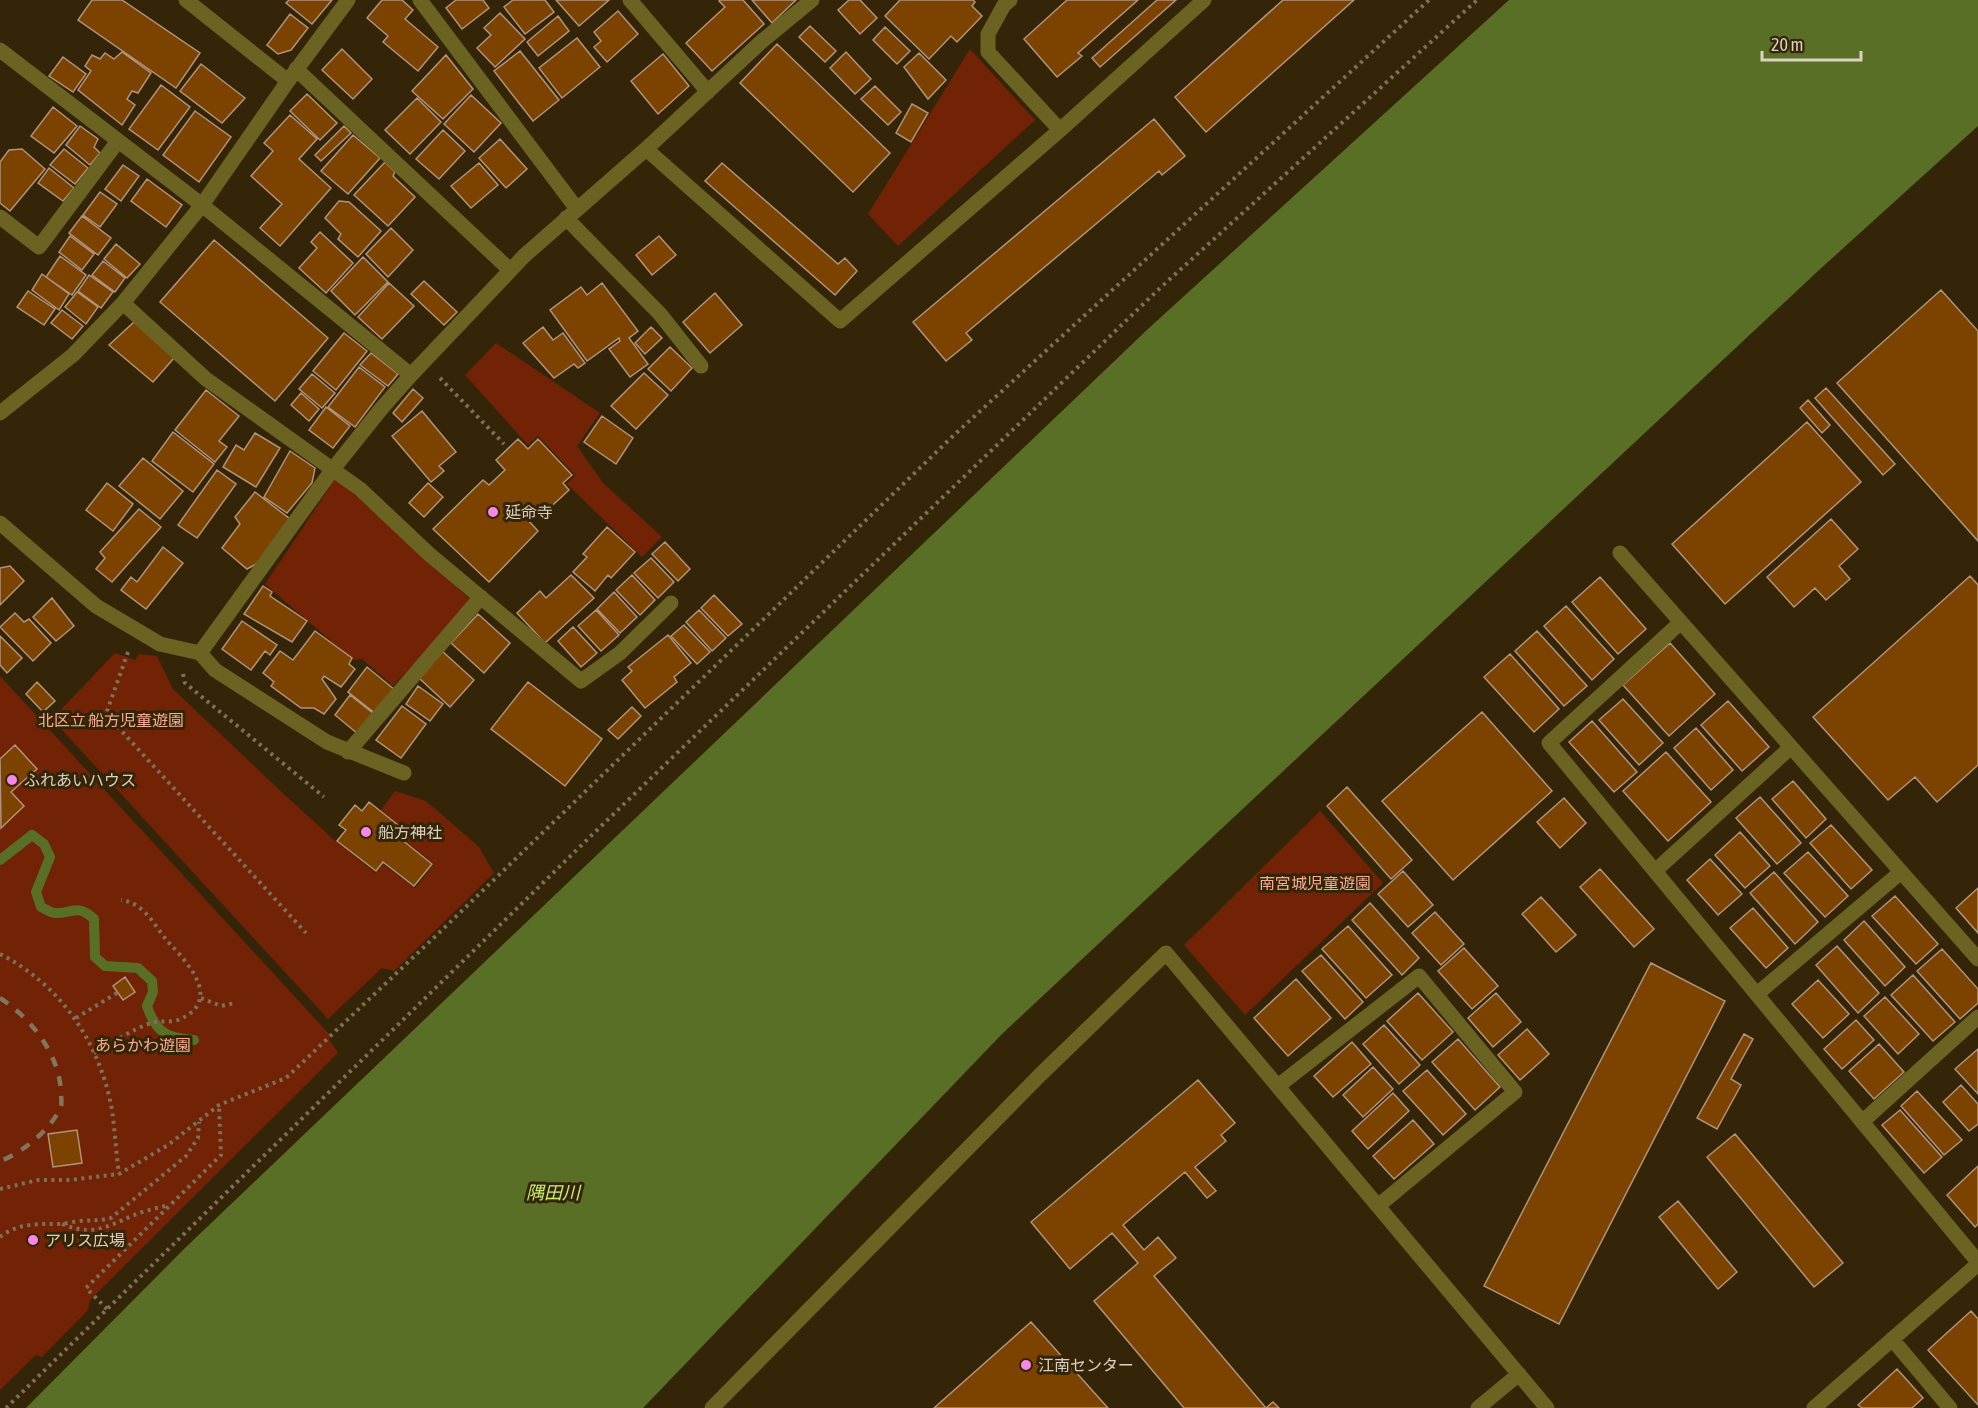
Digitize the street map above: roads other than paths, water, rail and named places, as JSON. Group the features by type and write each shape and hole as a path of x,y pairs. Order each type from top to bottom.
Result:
{"street":[{"path":"186,0 292,75 510,270"},
{"path":"0,413 73,355 123,303 202,206 292,75 348,0"},
{"path":"420,0 572,214 660,314 701,366"},
{"path":"630,0 708,92"},
{"path":"200,653 333,469 411,375 510,270 646,149 761,42 812,0"},
{"path":"1010,0 988,34 988,52 1060,130"},
{"path":"646,149 840,321 1060,130 1204,0"},
{"path":"0,51 202,206 411,375"},
{"path":"0,217 39,247 118,141"},
{"path":"123,303 206,379 360,489 429,554 581,681 620,652 671,603"},
{"path":"0,523 96,606 160,644 200,653 215,670 327,742 404,773"},
{"path":"1620,553 1978,959"},
{"path":"348,752 481,597"},
{"path":"1681,622 1549,742 1978,1263 1814,1408"},
{"path":"1655,871 1791,747"},
{"path":"1757,994 1901,872"},
{"path":"712,1408 1040,1075 1166,953 1547,1408"},
{"path":"1278,1086 1419,976 1515,1092 1378,1206"},
{"path":"1862,1122 1978,1017"},
{"path":"1892,1339 1950,1408"},
{"path":"1478,1408 1519,1374"}],"water":[{"name":"隅田川","path":"1509,0 1978,0 1978,126 1818,271 1002,1034 643,1408 26,1408 184,1249 1149,328"}],"waterway":[{"path":"0,860 32,835 44,844 50,857 36,892 41,907 55,913 79,910 94,919 95,957 105,966 138,968 152,981 153,992 147,1006 154,1022 170,1035 194,1040"}],"railway":[{"path":"0,998 22,1016 42,1039 55,1065 61,1102 57,1114 44,1131 17,1153 0,1161"}],"place":[{"name":"延命寺","path":"493,512"},
{"name":"ふれあいハウス","path":"12,780"},
{"name":"船方神社","path":"366,832"},
{"name":"アリス広場","path":"33,1240"},
{"name":"江南センター","path":"1026,1365"}],"park label":[{"name":"北区立 船方児童遊園","path":"111,720"},
{"name":"南宮城児童遊園","path":"1315,883"},
{"name":"あらかわ遊園","path":"143,1045"}]}
